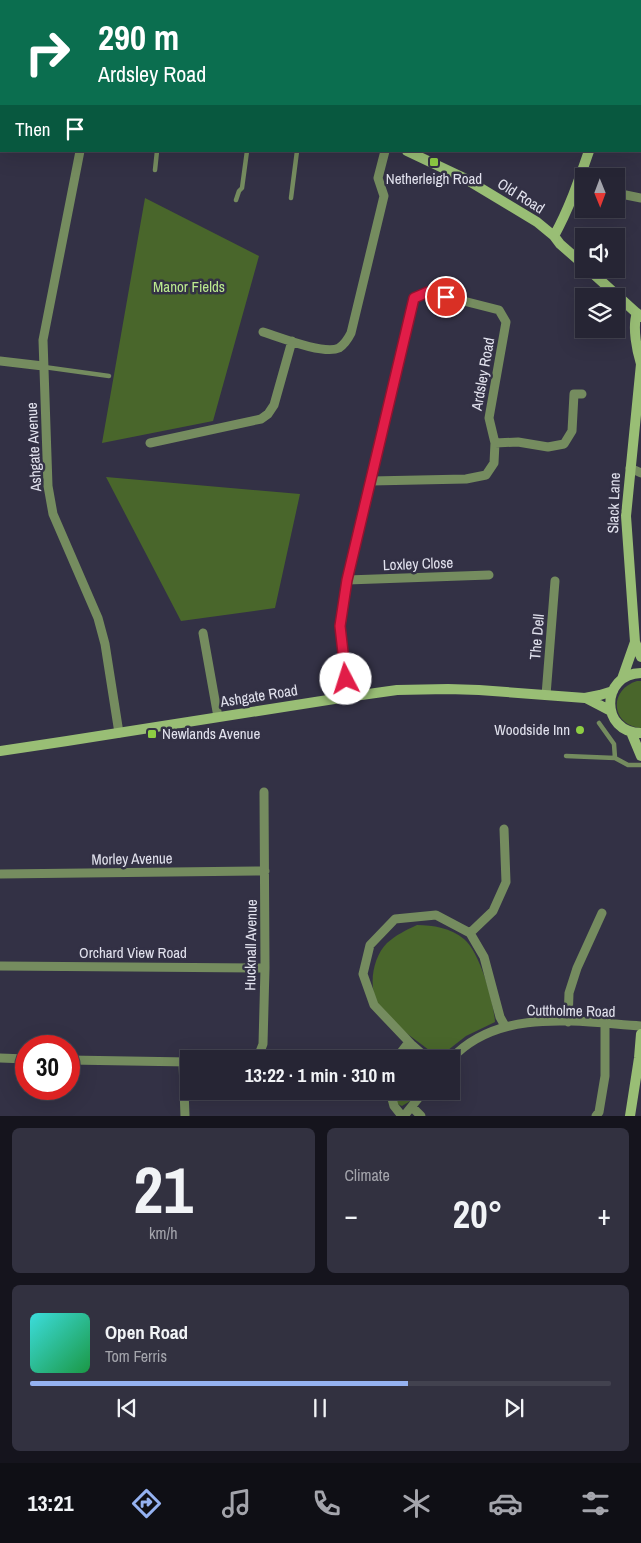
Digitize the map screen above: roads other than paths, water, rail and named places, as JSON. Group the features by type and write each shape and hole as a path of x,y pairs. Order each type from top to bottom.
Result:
{"street":[{"name":"Ashgate Avenue","path":"80,152 43,340 48,486 53,514 98,618 105,644 119,733"},
{"path":"263,332 326,350 338,348 346,343 351,333 384,196 378,178 385,152"},
{"name":"Old Road","path":"409,152 464,178 537,222 575,257"},
{"path":"585,168 589,152"},
{"path":"625,195 641,198"},
{"path":"554,236 575,196"},
{"path":"598,278 639,315"},
{"name":"Ardsley Road","path":"428,292 499,310 506,322 489,418 495,443 494,463 486,475 466,479 371,481 414,298 428,292"},
{"name":"Slack Lane","path":"639,315 635,320 637,351 641,364 638,424 630,468 626,516 635,642 641,656"},
{"path":"150,443 170,443 260,418 268,414 274,405 292,341"},
{"path":"0,361 43,366"},
{"path":"495,443 518,442 548,447 564,444 572,431 574,394 582,394"},
{"path":"630,468 641,473"},
{"path":"347,697 340,626 347,580 371,481"},
{"name":"Loxley Close","path":"347,580 489,575"},
{"name":"The Dell","path":"546,695 555,581"},
{"path":"203,633 218,717"},
{"name":"Slack Lane","path":"613,691 622,679 635,642"},
{"path":"622,679 629,675 641,673"},
{"name":"Ashgate Road","path":"0,751 397,690 448,689 585,698 613,691"},
{"path":"613,691 610,704 611,711 618,724 636,733 641,756"},
{"name":"Ashgate Road","path":"585,698 611,711"},
{"name":"Hucknall Avenue","path":"261,1050 263,1044 265,968 264,792"},
{"path":"470,933 493,911 506,882 504,829"},
{"name":"Morley Avenue","path":"0,874 265,871"},
{"path":"568,1022 569,993 576,968 602,913"},
{"path":"418,1050 374,1005 363,974 370,945 395,918 436,916 470,933 484,957 500,1018 505,1026"},
{"name":"Orchard View Road","path":"0,966 265,968"},
{"name":"Cuttholme Road","path":"460,1051 474,1039 505,1026 530,1022 641,1026"},
{"path":"596,1116 599,1112 605,1076 605,1024"},
{"path":"630,1116 641,1034"},
{"path":"403,1050 409,1042"},
{"path":"0,1058 15,1059"},
{"path":"80,1060 180,1062"},
{"path":"185,1100 185,1116"},
{"path":"392,1100 394,1106 403,1116 417,1100"},
{"path":"412,1107 421,1116"}],"lane":[{"path":"155,170 157,152"},
{"path":"236,200 242,188 247,152"},
{"path":"291,198 297,152"},
{"path":"43,366 109,376"},
{"path":"599,722 614,744 615,758"},
{"path":"566,756 615,758 628,765 641,765"}],"place":[{"name":"Netherleigh Road","path":"434,162"},
{"name":"Woodside Inn","path":"580,730"},
{"name":"Newlands Avenue","path":"152,734"}],"park label":[{"name":"Manor Fields","path":"189,287"}]}
